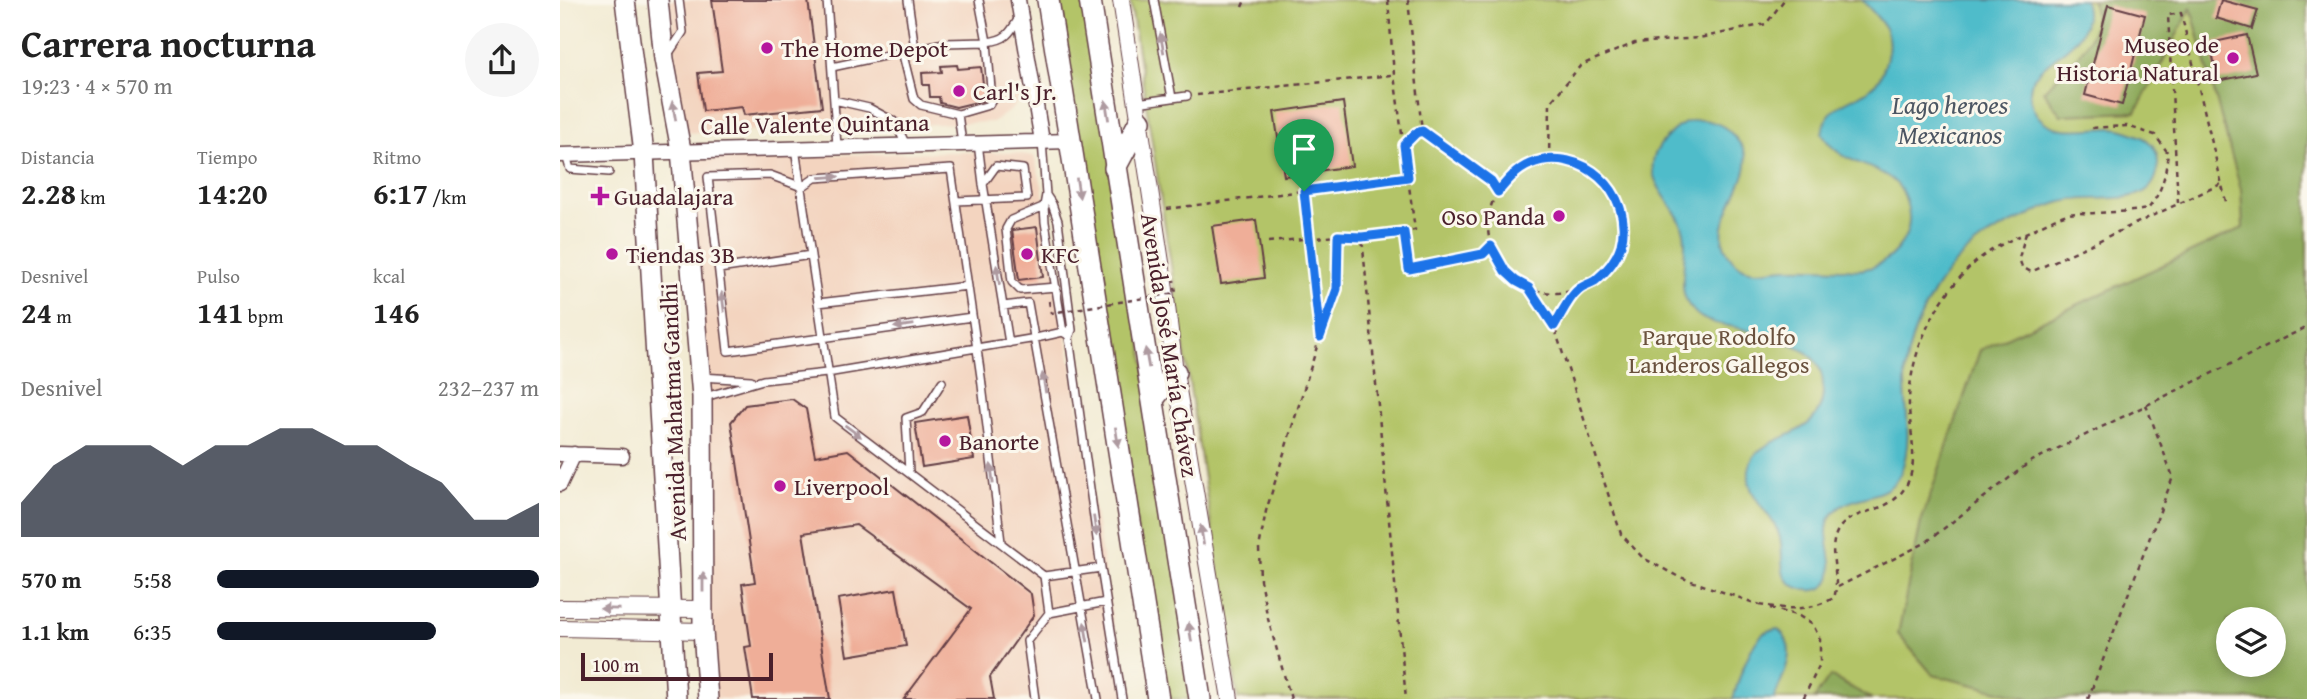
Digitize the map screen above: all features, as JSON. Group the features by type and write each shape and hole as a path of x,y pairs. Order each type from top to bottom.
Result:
{"main road":[{"name":"Avenida Mahatma Gandhi","path":"625,0 644,153 676,699"},
{"name":"Avenida Mahatma Gandhi","path":"659,0 664,59 681,150 701,377 703,631 708,699"},
{"path":"1038,0 1053,32"},
{"path":"1048,0 1158,699"},
{"name":"Avenida José María Chávez","path":"1090,0 1127,252 1154,398 1200,699"},
{"path":"1115,168 1138,112"},
{"path":"1154,398 1175,372"}],"street":[{"path":"1018,0 1042,141"},
{"name":"Avenida José María Chávez","path":"1121,0 1175,372 1230,699"},
{"name":"Calle Valente Quintana","path":"563,155 1070,141"},
{"path":"560,484 567,454 622,456"},
{"path":"560,608 671,620 703,631"},
{"path":"560,628 671,620 703,609"}],"lane":[{"path":"664,59 683,32 679,0"},
{"path":"827,0 837,146"},
{"path":"908,0 915,49"},
{"path":"902,51 914,99 921,105 958,114 989,105 992,100 979,0"},
{"path":"1154,0 1172,98"},
{"path":"832,67 902,51 965,41 997,41 1007,37 1021,16"},
{"path":"1138,112 1172,98 1186,96"},
{"path":"834,100 869,108 895,122 905,145"},
{"path":"958,114 961,143"},
{"path":"1042,141 1046,195 1044,206 1056,287 1068,333"},
{"path":"978,143 1009,342"},
{"path":"795,147 835,417 1044,576 1049,613"},
{"path":"563,155 570,169 609,173"},
{"path":"956,201 1027,198 1023,169 996,166 983,184"},
{"path":"802,187 815,178 951,169 1001,542"},
{"path":"802,187 770,175 708,177 729,351 972,317"},
{"path":"1046,195 1058,221 1068,333 1122,699"},
{"path":"1052,204 1011,220 1006,229 1012,282 1020,290 1056,287"},
{"path":"719,269 811,254"},
{"path":"818,303 968,286"},
{"path":"1003,306 1028,303 1098,699"},
{"path":"701,377 763,380 827,373 1068,333"},
{"path":"702,397 763,380"},
{"path":"909,472 906,418 923,412 942,382"},
{"path":"1044,576 1101,568"},
{"path":"1035,699 1027,641 1049,613 1106,602"}],"path":[{"path":"1242,7 1245,0"},
{"path":"1268,242 1338,236 1362,237 1415,230 1394,75 1388,0"},
{"path":"1408,0 1422,131 1491,181 1498,192"},
{"path":"1549,159 1550,103 1581,65 1635,43 1699,38 1766,24 1784,0"},
{"path":"2178,203 2168,15 2180,13 2227,206"},
{"path":"1186,96 1394,75"},
{"path":"1759,605 1788,609 1818,606 1834,598 1838,587 1833,549 1838,530 1849,518 1881,508 1895,499 1907,484 1913,455 1909,400 1914,368 1938,306 1955,282 1979,258 2002,244 2068,214 2148,209 2160,195 2168,153 2155,135 2127,126 2090,128"},
{"path":"1404,145 1416,133 1422,131"},
{"path":"1549,159 1571,161 1591,169 1608,183 1618,202 1623,223 1620,245 1611,264 1596,280 1577,290 1553,293 1529,288 1516,281 1505,271 1491,246 1488,228 1490,209 1498,192 1511,176 1529,164 1549,159"},
{"path":"1153,211 1408,177"},
{"path":"2025,233 2019,258 2022,267 2031,272 2222,184"},
{"path":"1304,191 1320,337"},
{"path":"1404,232 1409,269 1483,254 1491,246"},
{"path":"1291,699 1268,619 1260,580 1259,548 1266,511 1337,289 1338,236"},
{"path":"1362,237 1406,699"},
{"path":"1049,301 1051,313 1176,293 1174,280"},
{"path":"1529,288 1554,326 1621,534 1643,558 1677,576 1759,605 1799,615 1813,625 1820,639 1820,664 1803,699"},
{"path":"1554,326 1577,290"},
{"path":"1838,587 1924,543 2030,462 2307,327"},
{"path":"2088,699 2173,477 2146,405"}],"shaded area":[{"path":"670,0 1013,0 1026,76 1022,95 1012,109 993,122 684,133"},
{"path":"950,152 1034,156 1042,185 1125,699 711,699 682,159"}],"green space":[{"path":"1056,0 1089,0 1196,699 1163,699"},
{"name":"Parque Rodolfo Landeros Gallegos","path":"1130,0 2307,0 2307,699 1238,699"},
{"path":"2091,0 2307,0 2307,699 2032,699 1933,675 1898,634 1921,522 1980,350 2243,228 2241,190 2191,8 2136,112 2061,115 2043,91 2073,62 2094,26 2095,13"},
{"path":"1830,676 1872,699 1814,699"}],"water":[{"name":"Lago heroes Mexicanos","path":"1862,0 2084,0 2086,19 2081,33 2036,75 2030,87 2031,102 2036,114 2054,127 2077,130 2116,128 2142,137 2155,149 2158,166 2154,182 2142,193 2124,198 2072,200 2046,207 1983,239 1956,262 1934,291 1911,341 1905,372 1907,441 1902,469 1888,489 1845,504 1836,510 1827,528 1831,576 1827,584 1820,589 1808,590 1794,586 1785,576 1778,532 1750,487 1749,477 1750,465 1756,454 1804,427 1815,417 1821,403 1821,371 1807,353 1796,346 1711,322 1693,310 1684,293 1684,232 1680,220 1659,187 1653,164 1656,152 1666,138 1688,122 1713,122 1723,126 1734,136 1744,152 1746,165 1722,236 1732,259 1746,269 1860,270 1874,267 1890,257 1902,242 1909,225 1903,193 1887,176 1843,156 1822,134 1830,114 1876,83 1885,64 1889,48 1887,32"},
{"path":"1778,629 1785,637 1789,654 1774,699 1733,699 1753,647 1765,633"}],"building":[{"name":"The Home Depot","path":"712,0 808,0 822,107 744,115 742,107 703,111 698,73 722,71"},
{"path":"2221,0 2258,10 2252,29 2216,18"},
{"path":"2108,5 2145,15 2122,105 2085,95"},
{"name":"Museo de Historia Natural","path":"2247,35 2256,73 2218,81 2210,43"},
{"name":"Carl's Jr.","path":"957,65 958,69 981,67 985,100 956,107 940,103 939,97 930,97 929,85 923,85 922,73 942,72 941,66"},
{"path":"1343,102 1352,166 1284,176 1274,112"},
{"path":"1256,220 1264,278 1221,284 1212,226"},
{"name":"KFC","path":"1037,227 1043,277 1019,280 1012,230"},
{"path":"792,399 806,409 815,456 848,450 1031,594 1034,615 990,677 994,699 904,699 971,609 856,525 803,533 830,699 753,699 745,647 751,646 742,584 755,582 731,422 745,405"},
{"name":"Banorte","path":"967,415 974,459 922,467 915,423"},
{"path":"896,589 906,646 847,656 838,599"}],"place":[{"name":"The Home Depot","path":"767,48"},
{"name":"Museo de Historia Natural","path":"2233,58"},
{"name":"Carl's Jr.","path":"959,91"},
{"name":"Guadalajara","path":"600,196"},
{"name":"Oso Panda","path":"1559,216"},
{"name":"Tiendas 3B","path":"612,254"},
{"name":"KFC","path":"1027,254"},
{"name":"Banorte","path":"945,441"},
{"name":"Liverpool","path":"780,486"}],"route":[{"path":"1422,131 1491,181 1498,192 1511,176 1529,164 1549,159 1571,161 1591,169 1608,183 1618,202 1623,223 1620,245 1611,264 1596,280 1577,290 1554,326 1529,288 1505,271 1491,246 1483,254 1409,269 1404,232 1362,237 1338,236 1337,289 1320,337 1304,191 1408,177 1404,145 1416,133 1422,131"}]}
